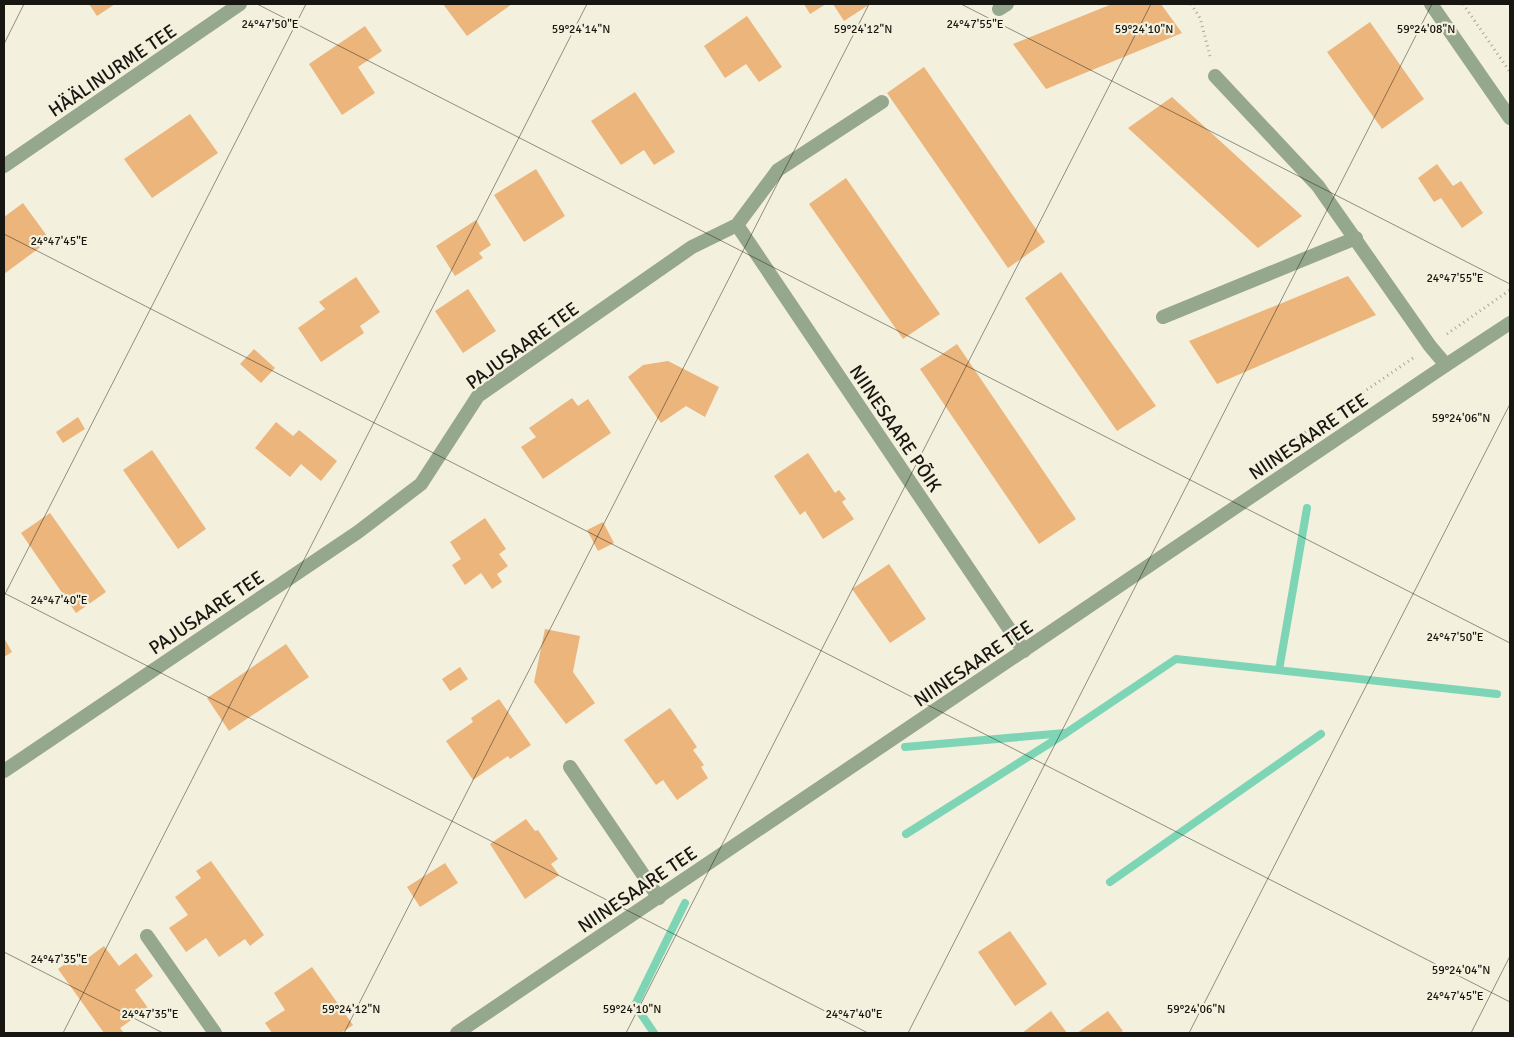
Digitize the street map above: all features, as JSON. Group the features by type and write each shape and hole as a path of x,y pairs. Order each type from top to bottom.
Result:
{"street":[{"name":"HÄÄLINURME TEE","path":"4,166 240,4"},
{"path":"1431,4 1510,118"},
{"path":"1215,76 1318,186 1430,346 1446,365"},
{"name":"PAJUSAARE TEE","path":"4,772 358,532 421,484 478,396 692,247 737,225 778,170 882,102"},
{"name":"NIINESAARE PÕIK","path":"737,225 1024,652"},
{"path":"1163,317 1356,238"},
{"name":"NIINESAARE TEE","path":"457,1033 1510,323"},
{"path":"570,766 659,898"},
{"path":"147,936 215,1033"}],"path":[{"path":"1191,4 1200,18 1215,76"},
{"path":"1463,4 1510,72"}],"building":[{"path":"89,4 115,4 97,16"},
{"path":"443,4 512,4 467,36"},
{"path":"804,4 826,4 810,14"},
{"path":"833,4 870,4 844,21"},
{"path":"1112,4 1161,4 1182,33 1046,89 1013,44"},
{"path":"747,16 782,67 759,82 746,64 725,78 704,46"},
{"path":"1370,22 1424,99 1382,129 1327,52"},
{"path":"365,26 382,51 358,67 375,93 342,115 309,64"},
{"path":"924,67 1045,242 1008,268 887,93"},
{"path":"635,92 675,152 654,165 644,150 621,165 591,121"},
{"path":"1172,97 1302,216 1258,248 1128,128"},
{"path":"190,114 218,153 152,198 124,159"},
{"path":"1437,164 1453,186 1461,181 1483,213 1462,228 1441,198 1434,202 1418,178"},
{"path":"536,169 565,216 524,242 494,195"},
{"path":"846,178 940,314 903,339 809,204"},
{"path":"23,203 50,240 4,274 4,217"},
{"path":"476,220 491,245 479,253 483,258 455,276 436,246"},
{"path":"1061,272 1156,406 1117,431 1025,298"},
{"path":"1348,276 1376,315 1217,384 1189,341"},
{"path":"356,277 380,312 360,326 364,333 321,362 298,328 325,309 319,302"},
{"path":"468,289 496,331 463,353 435,311"},
{"path":"957,344 1076,519 1039,544 920,369"},
{"path":"254,349 275,368 261,383 240,364"},
{"path":"668,361 719,387 705,417 686,406 661,423 628,377 643,365"},
{"path":"572,398 578,406 588,399 611,433 543,479 521,447 536,437 529,428"},
{"path":"78,417 85,429 63,443 56,432"},
{"path":"276,422 293,436 299,430 337,461 321,481 301,464 290,477 255,448"},
{"path":"152,450 206,529 178,549 123,470"},
{"path":"808,453 835,493 839,490 846,499 842,502 854,519 823,539 805,511 800,515 774,476"},
{"path":"50,513 106,592 76,613 21,533"},
{"path":"485,518 506,549 499,554 508,566 497,574 502,582 492,589 481,573 465,585 452,565 461,559 450,542"},
{"path":"603,522 614,543 598,551 587,530"},
{"path":"889,564 926,619 890,643 852,589"},
{"path":"545,629 580,636 573,672 595,703 566,724 534,682"},
{"path":"4,638 12,652 4,657"},
{"path":"286,644 309,677 229,731 207,698"},
{"path":"460,667 468,679 450,691 442,679"},
{"path":"499,699 531,745 510,759 508,756 473,780 446,741 473,722 471,718"},
{"path":"670,708 697,747 693,750 704,765 701,767 708,778 677,800 663,780 656,785 624,740"},
{"path":"526,819 535,831 538,830 558,859 551,864 559,875 525,899 490,844"},
{"path":"211,861 264,935 250,946 245,939 219,957 206,938 186,952 169,928 188,915 175,897 201,878 196,871"},
{"path":"445,863 458,883 420,907 407,887"},
{"path":"1010,931 1047,984 1015,1006 978,952"},
{"path":"104,946 119,966 136,953 153,976 135,990 148,1008 120,1028 124,1033 104,1033 58,969 72,959 77,966"},
{"path":"312,967 353,1025 341,1033 272,1033 265,1023 285,1010 274,993"},
{"path":"1051,1011 1067,1033 1022,1033"},
{"path":"1108,1011 1123,1031 1119,1033 1077,1033"}],"waterway":[{"path":"1279,670 1307,508"},
{"path":"906,834 1066,733 1176,659 1497,694"},
{"path":"905,747 1065,733"},
{"path":"1110,882 1321,734"},
{"path":"654,1033 635,1005 685,903"}]}
